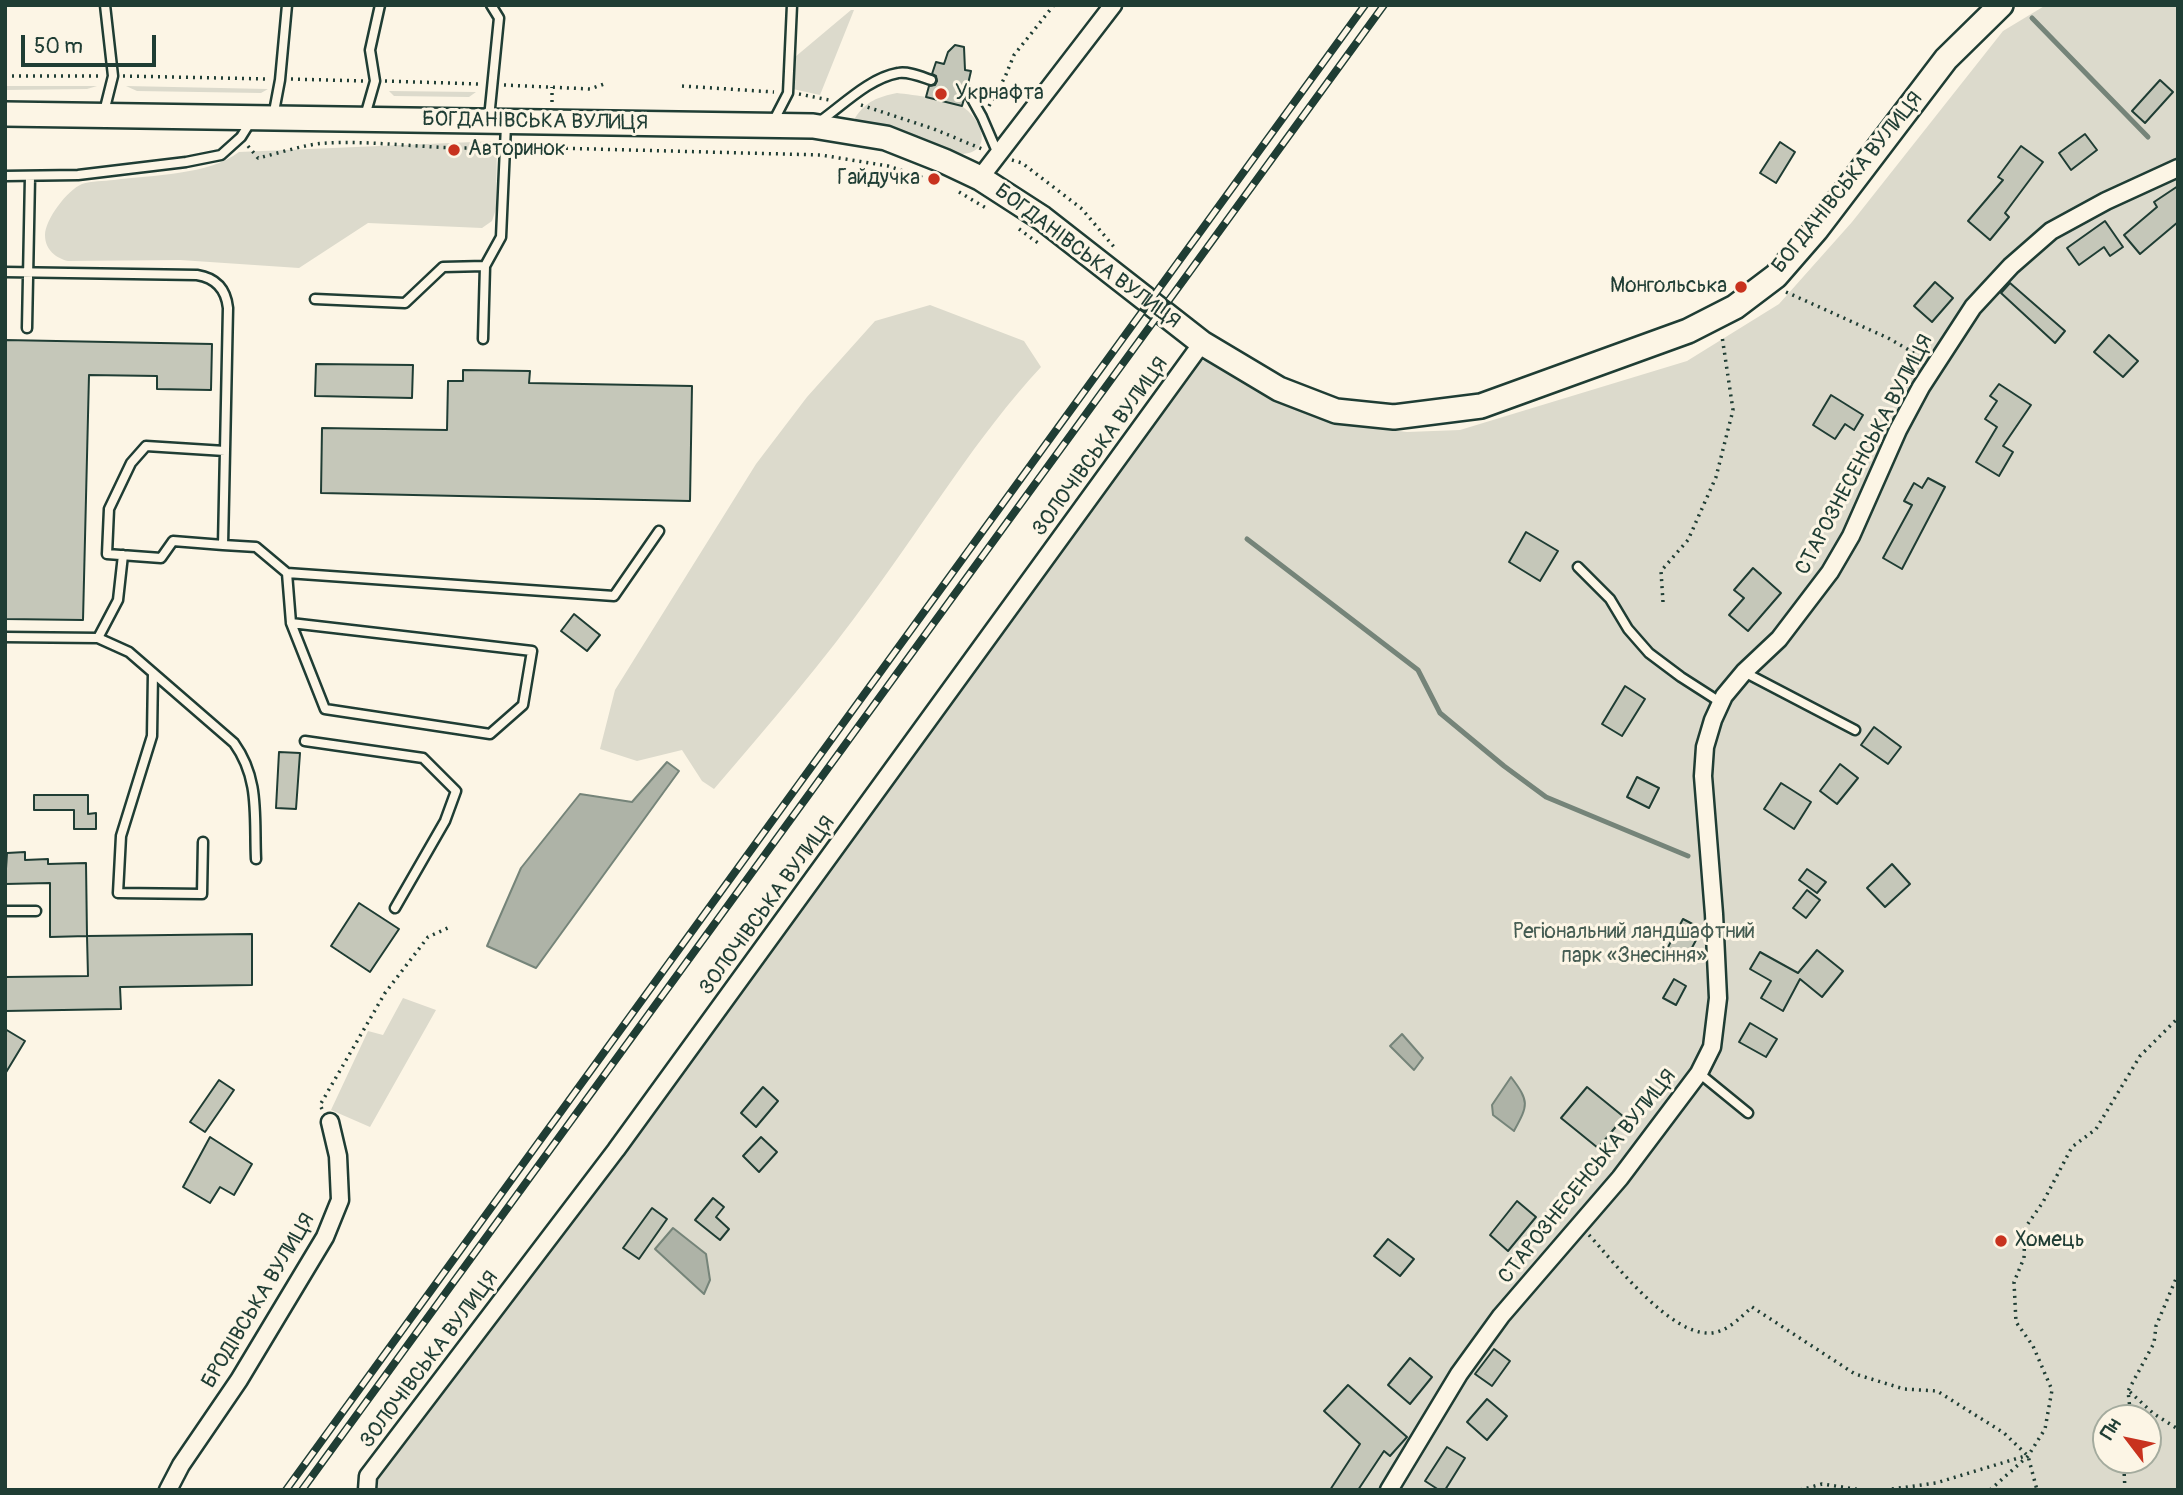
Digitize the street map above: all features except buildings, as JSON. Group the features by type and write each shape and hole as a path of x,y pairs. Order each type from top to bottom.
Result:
{"main road":[{"name":"БОГДАНІВСЬКА ВУЛИЦЯ","path":"5,114 813,126 886,138 944,160 980,178 1042,218 1202,343 1279,389 1336,411 1394,417 1480,406 1688,331 1735,307 1776,276 1816,230 1946,59 2001,5"}],"street":[{"path":"980,178 1113,5"},
{"name":"СТАРОЗНЕСЕНСЬКА ВУЛИЦЯ","path":"1389,1490 1460,1374 1501,1316 1581,1226 1699,1073 1712,1047 1718,998 1703,776 1705,747 1720,702 1744,673 1779,639 1830,572 1851,536 1898,430 1935,365 1973,307 2011,266 2051,231 2106,201 2178,168"},
{"name":"ЗОЛОЧІВСЬКА ВУЛИЦЯ","path":"367,1490 368,1476 616,1150 1202,343"},
{"name":"БРОДІВСЬКА ВУЛИЦЯ","path":"168,1490 181,1465 239,1380 325,1237 340,1200 338,1156 330,1122"}],"lane":[{"path":"103,115 113,76 105,5"},
{"path":"5,176 78,175 221,155 263,118 280,80 286,5"},
{"path":"365,119 375,81 370,50 380,5"},
{"path":"484,339 485,267 501,237 506,146 497,121 499,18 491,5"},
{"path":"771,125 788,93 792,5"},
{"path":"813,126 845,104 862,88 900,72 931,80"},
{"path":"967,90 998,155"},
{"path":"27,328 30,177"},
{"path":"315,299 405,303 443,267 485,267"},
{"path":"5,272 197,275 219,285 224,292 228,308 223,545"},
{"path":"225,451 146,446 131,463 109,509 107,554 161,558 173,541 256,547 287,573 614,596 659,531"},
{"path":"98,638 118,600 123,555"},
{"path":"1578,567 1610,599 1628,629 1649,653 1720,702"},
{"path":"287,573 291,623 325,709 490,734 523,705 532,651 291,623"},
{"path":"5,637 98,638 129,652 234,743 244,757 253,780 256,859"},
{"path":"153,673 152,736 121,836 118,893 202,894 203,842"},
{"path":"1744,673 1855,730"},
{"path":"305,740 423,758 456,791 445,821 395,908"},
{"path":"5,911 36,911"},
{"path":"1699,1073 1748,1114"}],"path":[{"path":"982,117 1014,55 1054,5"},
{"path":"5,76 104,76"},
{"path":"122,76 268,79"},
{"path":"290,79 365,81"},
{"path":"385,81 484,84"},
{"path":"506,85 590,89 604,84"},
{"path":"682,86 779,92"},
{"path":"799,94 825,99"},
{"path":"866,106 934,129 976,147"},
{"path":"241,137 258,158 324,143 367,142 469,149 506,146 821,155 888,166 947,186"},
{"path":"1022,163 1082,209 1119,254"},
{"path":"958,192 989,209"},
{"path":"1010,223 1044,247"},
{"path":"1768,282 1888,338 1935,365"},
{"path":"1663,602 1661,572 1688,540 1716,477 1733,410 1721,331 1714,317"},
{"path":"330,1122 320,1105 385,993 428,937 450,927"},
{"path":"1990,1490 2028,1456 2045,1429 2052,1390 2033,1346 2016,1322 2014,1282 2024,1258 2025,1228 2043,1202 2072,1147 2095,1129 2140,1056 2178,1018"},
{"path":"1581,1226 1657,1309 1688,1328 1711,1333 1735,1323 1752,1307 1855,1374 1904,1390 1937,1391 2004,1433 2028,1456 2037,1490"},
{"path":"2129,1404 2128,1391 2154,1343 2156,1326 2178,1274"},
{"path":"2128,1391 2154,1414 2178,1429"},
{"path":"1885,1490 1936,1483 2028,1456"},
{"path":"1800,1490 1822,1484 1862,1490"}],"green space":[{"name":"Регіональний ландшафтний парк «Знесіння»","path":"2046,5 2178,5 2178,1490 360,1490 651,1118 1189,365 1206,360 1256,390 1299,408 1367,427 1407,432 1460,430 1687,361 1779,304 1852,222 2003,31"},
{"path":"854,10 820,95 793,89 795,57"},
{"path":"5,86 97,86 87,89 5,90"},
{"path":"126,86 268,89 261,93 137,91"},
{"path":"389,91 476,92 469,97 394,96"},
{"path":"897,93 941,100 963,107 975,120 982,135 978,148 962,154 858,125 855,118 868,104"},
{"path":"497,141 496,209 492,221 482,228 368,223 299,268 180,260 68,261 52,252 45,240 46,229 58,206 76,187 86,183 196,170 227,160 239,152"},
{"path":"930,305 1024,341 1041,367 974,449 834,644 714,789 702,781 682,750 637,761 600,749 615,690 756,464 807,397 875,321"},
{"path":"403,998 436,1010 370,1127 331,1110 368,1031 383,1035"}],"shaded area":[{"path":"667,762 679,771 536,968 487,946 521,868 580,794 632,802"},
{"path":"1402,1034 1423,1058 1414,1070 1390,1046"},
{"path":"1511,1077 1525,1104 1514,1131 1493,1115 1492,1105"},
{"path":"673,1228 706,1254 710,1280 704,1294 655,1249"}],"waterway":[{"path":"2032,18 2148,137"},
{"path":"1247,539 1418,670 1440,713 1546,797 1688,856"}],"railway":[{"path":"286,1490 1365,5"},
{"path":"302,1490 1384,5"}],"place":[{"name":"Укрнафта","path":"941,94"},
{"name":"Авторинок","path":"454,150"},
{"name":"Гайдучка","path":"934,179"},
{"name":"Монгольська","path":"1741,287"},
{"name":"Хомець","path":"2001,1241"}]}
